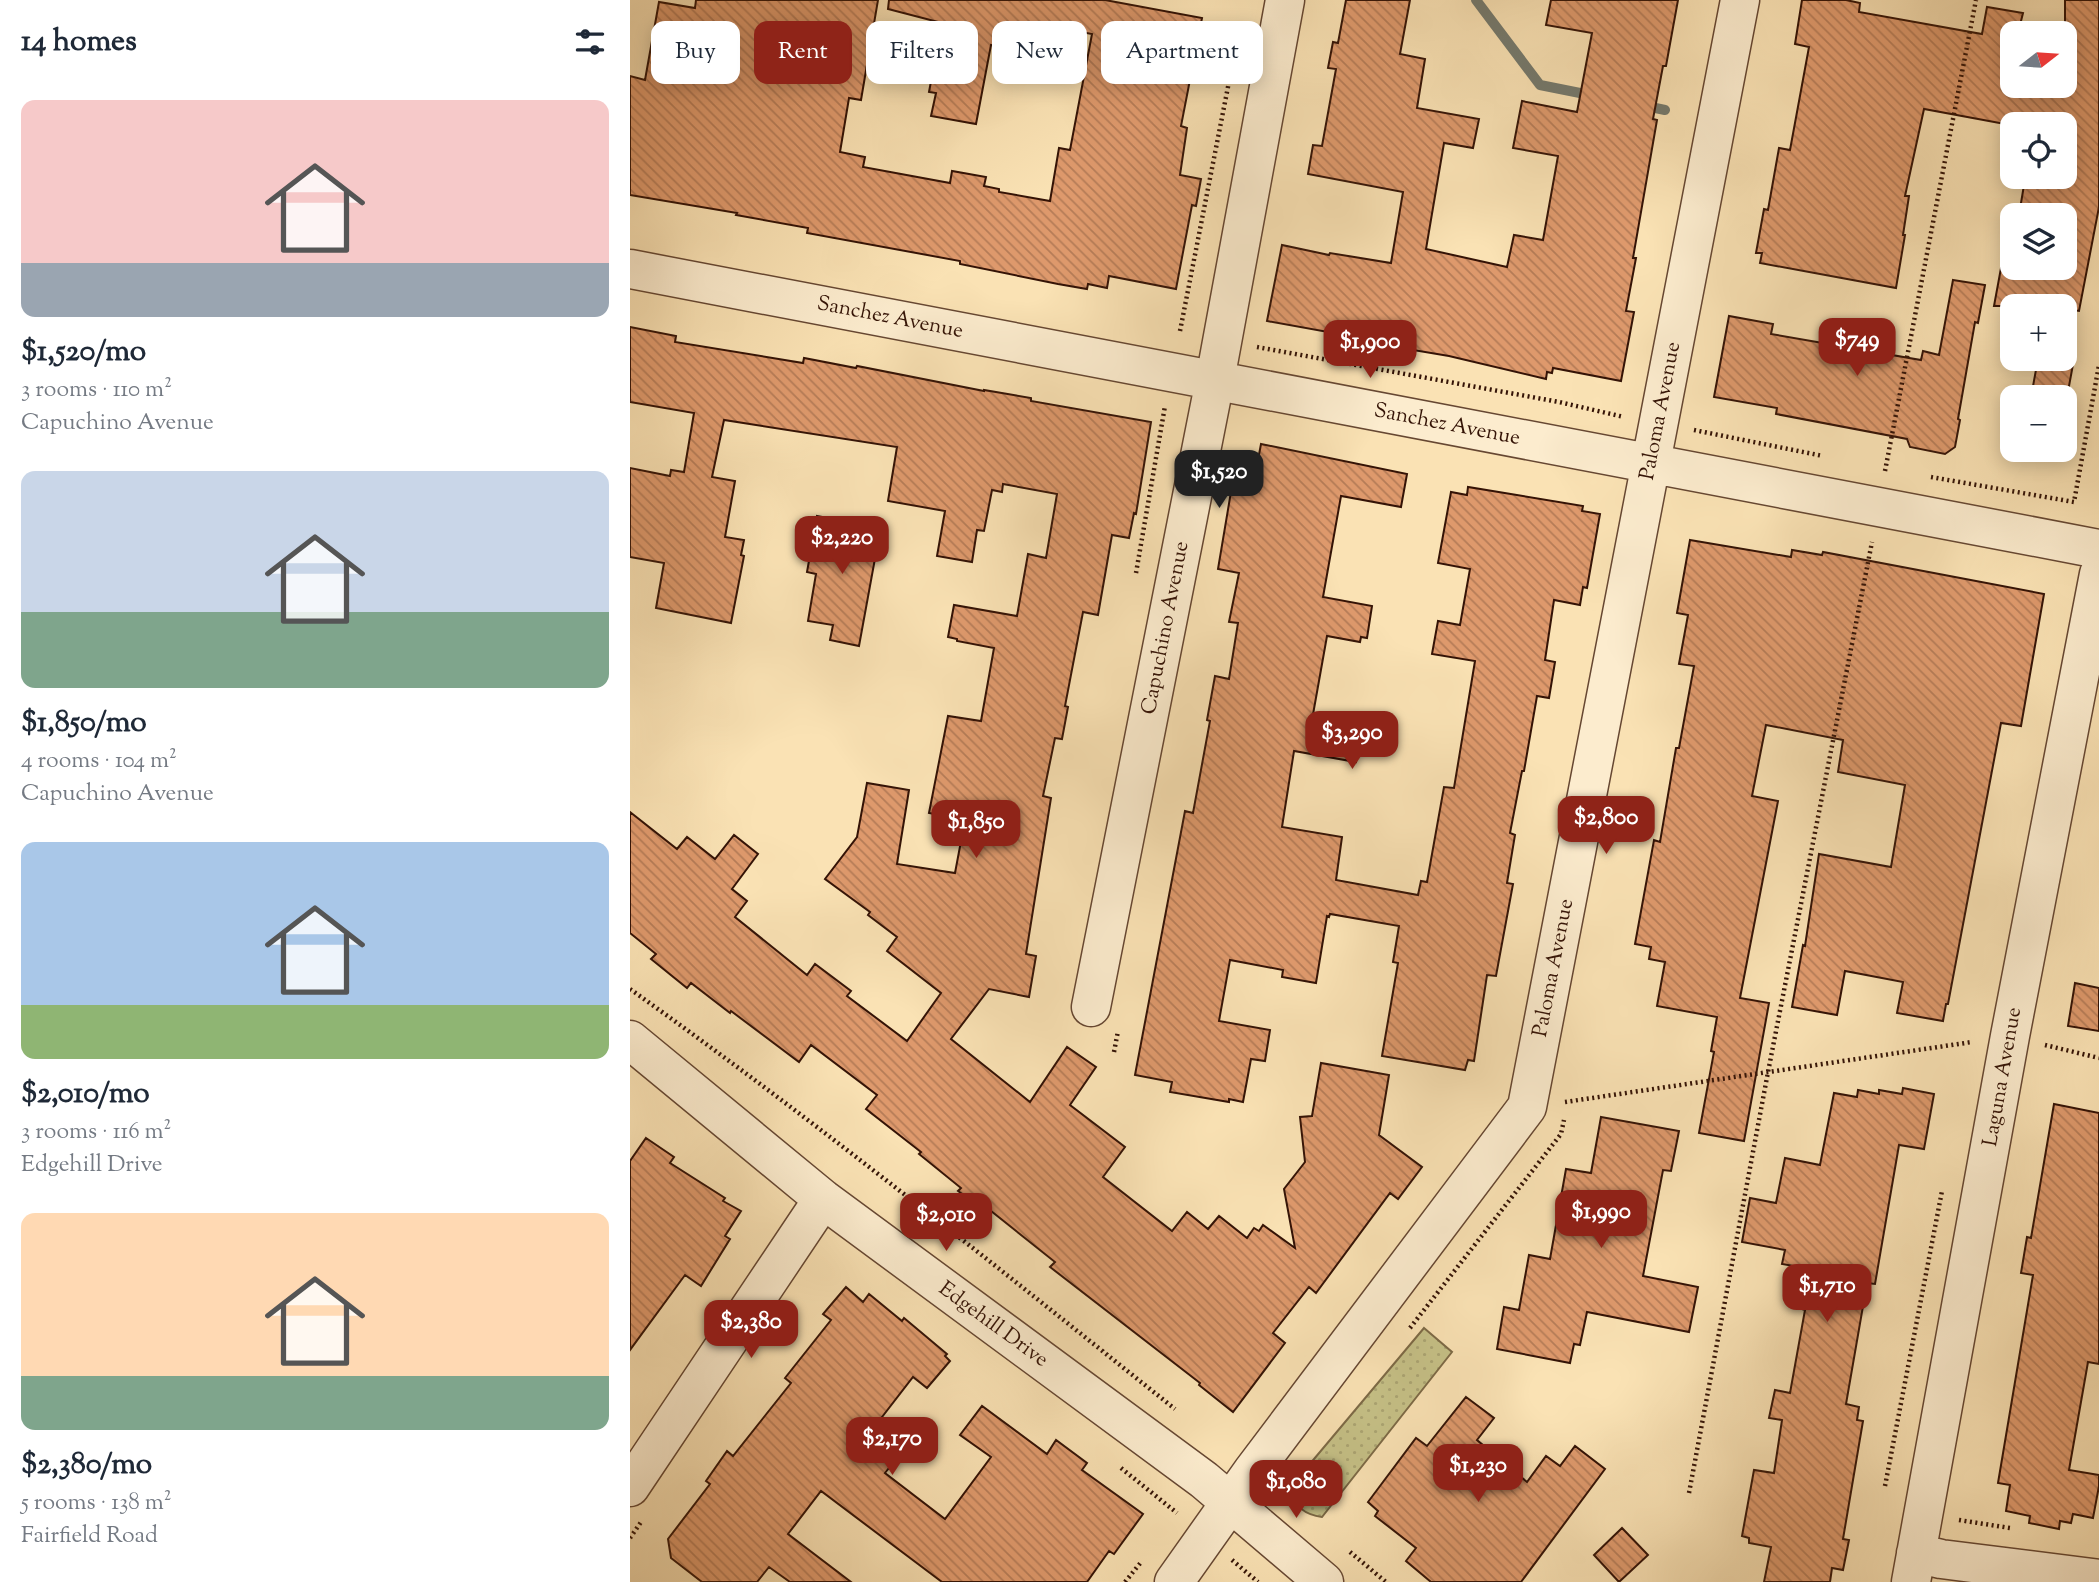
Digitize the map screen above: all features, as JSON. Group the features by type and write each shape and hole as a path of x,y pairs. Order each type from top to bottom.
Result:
{"street":[{"name":"Capuchino Avenue","path":"1105,1016 1214,380 1285,0"},
{"name":"Paloma Avenue","path":"1174,1582 1230,1502 1527,1107 1740,0"},
{"name":"Sanchez Avenue","path":"630,269 2099,549"},
{"name":"Laguna Avenue","path":"1914,1568 2010,1036 2099,574"},
{"name":"Edgehill Drive","path":"630,1040 823,1199 1204,1480 1324,1582"},
{"path":"637,1501 823,1199"},
{"path":"1914,1568 1941,1559 2099,1579"}],"path":[{"path":"1689,1493 1976,0"},
{"path":"1180,331 1228,84"},
{"path":"1252,342 1255,347 1559,402 1623,417 1633,414"},
{"path":"1927,476 2074,502 2099,365"},
{"path":"1694,430 1831,457"},
{"path":"1872,466 1886,468"},
{"path":"630,989 910,1199 1182,1415"},
{"path":"1105,1016 1114,1052"},
{"path":"2010,1036 2099,1058"},
{"path":"1527,1107 1972,1041 1969,1055"},
{"path":"1885,1486 1942,1189"},
{"path":"1116,1464 1179,1514"},
{"path":"630,1538 637,1501"},
{"path":"1224,1566 1230,1558 1258,1582"}],"shaded area":[{"path":"1424,1328 1452,1352 1322,1517 1305,1512 1293,1501 1288,1490"}],"building":[{"path":"696,0 878,0 874,21 866,21 866,71 861,100 849,98 840,152 865,157 863,167 950,183 952,171 986,177 984,186 999,189 999,192 1050,201 1059,148 1070,150 1083,84 1087,84 1087,60 1092,34 1087,33 1087,21 992,21 992,45 976,124 931,116 936,93 929,92 931,84 978,84 978,21 934,21 888,9 889,0 1105,0 1202,18 1201,21 1101,21 1101,84 1189,84 1181,126 1187,128 1180,175 1201,179 1196,206 1192,205 1176,289 1109,276 1107,288 1088,284 1087,289 960,264 960,261 807,233 808,228 736,215 737,213 630,195 630,76 645,80 651,47 651,84 740,84 740,21 656,21 659,2 695,8"},
{"path":"1346,0 1410,0 1400,54 1425,59 1417,108 1479,119 1473,148 1444,143 1426,249 1507,267 1514,235 1543,240 1558,156 1513,148 1522,101 1577,112 1592,33 1546,25 1551,0 1678,0 1653,119 1657,120 1626,311 1634,312 1621,381 1553,368 1552,373 1547,372 1546,379 1449,356 1389,346 1389,343 1267,321 1282,245 1329,255 1330,253 1391,263 1403,192 1308,174 1313,145 1322,146 1336,69 1328,68 1333,42 1338,43"},
{"path":"1802,0 1846,0 1860,3 1859,12 1982,34 1987,7 2023,13 2021,21 2000,21 2000,98 2077,98 2077,21 2065,21 2065,0 2099,0 2099,207 2079,311 2077,294 2000,294 2000,306 1994,306 2000,273 2000,280 2077,280 2077,203 2021,203 2023,189 2077,189 2077,112 2000,112 2000,123 1924,109 1905,196 1909,196 1896,288 1760,263 1762,253 1756,253 1764,209 1768,210 1779,148 1790,150 1809,47 1795,44"},
{"path":"1953,280 1985,285 1978,323 1975,322 1955,447 1945,454 1910,447 1907,439 1776,414 1777,408 1714,397 1729,316 1773,324 1771,334 1921,360 1923,351 1939,355"},
{"path":"630,327 676,336 675,342 803,363 804,358 856,368 857,366 1151,422 1136,514 1134,513 1129,538 1112,535 1098,615 1083,612 1065,706 1068,707 1062,739 1055,738 1043,796 1051,798 1026,954 1036,956 1029,997 989,989 951,1039 1030,1102 1067,1047 1096,1067 1070,1105 1125,1147 1103,1177 1172,1231 1187,1212 1208,1229 1219,1216 1247,1238 1254,1228 1259,1231 1263,1225 1295,1248 1284,1189 1305,1162 1300,1117 1312,1116 1321,1063 1389,1075 1379,1135 1422,1167 1398,1199 1390,1193 1316,1293 1309,1287 1273,1333 1285,1343 1233,1412 1199,1385 1200,1383 1050,1267 1055,1262 986,1207 984,1210 958,1191 961,1188 919,1154 921,1152 866,1109 877,1095 811,1045 799,1062 691,983 687,988 651,959 656,954 630,933 630,812 677,849 687,837 715,859 734,835 758,854 732,889 747,901 735,917 807,975 815,964 851,991 847,996 907,1041 941,993 887,951 897,937 868,915 870,912 825,879 857,837 867,783 909,790 897,864 955,873 965,820 929,813 948,716 981,721 994,648 948,637 954,605 1017,616 1028,554 1046,558 1057,494 1003,484 1002,492 992,490 984,531 977,530 972,562 937,556 945,511 888,501 897,447 724,420 712,477 735,481 725,537 744,540 741,555 744,556 731,623 656,608 664,563 630,557 630,468 670,476 671,470 684,472 694,413 630,402"},
{"path":"2036,371 2072,371 2069,385 2033,385"},
{"path":"1261,444 1407,474 1401,507 1341,496 1323,597 1372,606 1367,638 1361,637 1360,642 1327,636 1312,720 1361,729 1356,762 1294,751 1282,827 1342,837 1336,880 1418,895 1421,881 1427,882 1444,787 1454,788 1475,661 1432,654 1438,621 1460,625 1470,569 1438,563 1451,492 1467,495 1468,487 1583,506 1582,511 1600,514 1587,588 1583,587 1580,605 1554,600 1545,660 1555,662 1549,698 1537,696 1510,833 1515,835 1507,883 1513,884 1496,976 1487,975 1474,1061 1468,1060 1465,1070 1382,1056 1398,963 1393,962 1399,926 1330,914 1327,916 1316,983 1282,977 1283,970 1230,960 1219,1021 1270,1030 1265,1061 1251,1059 1243,1102 1229,1099 1229,1102 1170,1092 1172,1082 1135,1075 1185,811 1193,813 1210,721 1207,720 1215,676 1229,679 1238,623 1229,622 1239,573 1218,569 1237,456 1258,460"},
{"path":"817,516 882,528 859,646 830,640 833,625 808,621 816,574 807,572"},
{"path":"1690,540 1791,557 1792,550 1822,555 1823,552 2044,594 2021,726 2001,723 1943,1021 1897,1013 1903,982 1845,971 1837,1015 1792,1007 1803,945 1805,946 1819,854 1891,867 1905,785 1838,772 1843,740 1766,725 1752,796 1778,801 1740,998 1769,1003 1744,1141 1699,1133 1714,1052 1711,1051 1717,1017 1657,1006 1665,962 1649,959 1651,947 1635,944 1654,840 1660,842 1676,748 1679,748 1694,666 1679,664 1688,615 1677,613"},
{"path":"2075,983 2099,988 2099,1031 2068,1026"},
{"path":"1903,1088 1934,1094 1924,1149 1899,1145 1875,1284 1867,1283 1846,1404 1859,1407 1857,1420 1863,1421 1843,1539 1849,1540 1843,1570 1832,1568 1830,1582 1764,1582 1771,1547 1749,1543 1749,1538 1742,1536 1754,1470 1774,1473 1782,1420 1769,1418 1775,1390 1790,1393 1805,1310 1802,1309 1808,1272 1782,1264 1785,1250 1742,1242 1750,1198 1776,1203 1785,1158 1820,1165 1834,1093 1857,1097 1858,1090 1879,1094 1879,1090 1902,1094"},
{"path":"2054,1104 2099,1113 2099,1364 2088,1362 2069,1470 2099,1475 2099,1486 2093,1518 2073,1514 2071,1523 2060,1521 2059,1529 2029,1523 2030,1516 2006,1511 2010,1485 1998,1483 2033,1275 2021,1273 2027,1237 2031,1238"},
{"path":"1601,1117 1679,1131 1671,1171 1663,1170 1643,1276 1698,1287 1689,1332 1587,1312 1580,1345 1574,1344 1570,1363 1497,1349 1504,1307 1519,1310 1529,1255 1550,1259 1566,1169 1591,1173"},
{"path":"646,1138 674,1157 670,1163 741,1211 725,1236 730,1239 701,1286 685,1275 630,1350 630,1161"},
{"path":"846,1287 863,1302 869,1294 902,1321 904,1318 947,1354 945,1356 950,1361 927,1388 913,1377 872,1430 901,1453 885,1473 945,1519 991,1457 960,1435 982,1406 1047,1454 1056,1440 1087,1463 1082,1470 1143,1514 1114,1554 1109,1551 1087,1582 942,1582 821,1491 788,1534 851,1582 790,1582 769,1567 757,1582 702,1582 671,1558 668,1539 710,1484 706,1481 727,1451 733,1456 791,1383 785,1378 831,1320 823,1314"},
{"path":"1466,1397 1494,1418 1477,1440 1527,1482 1546,1456 1560,1466 1575,1446 1605,1469 1521,1582 1431,1582 1406,1561 1416,1548 1375,1516 1378,1511 1368,1502 1416,1438 1427,1446"},
{"path":"1622,1528 1648,1555 1619,1582 1594,1555"}],"waterway":[{"path":"1476,0 1540,85 1595,96"},
{"path":"1641,105 1665,110"}]}
